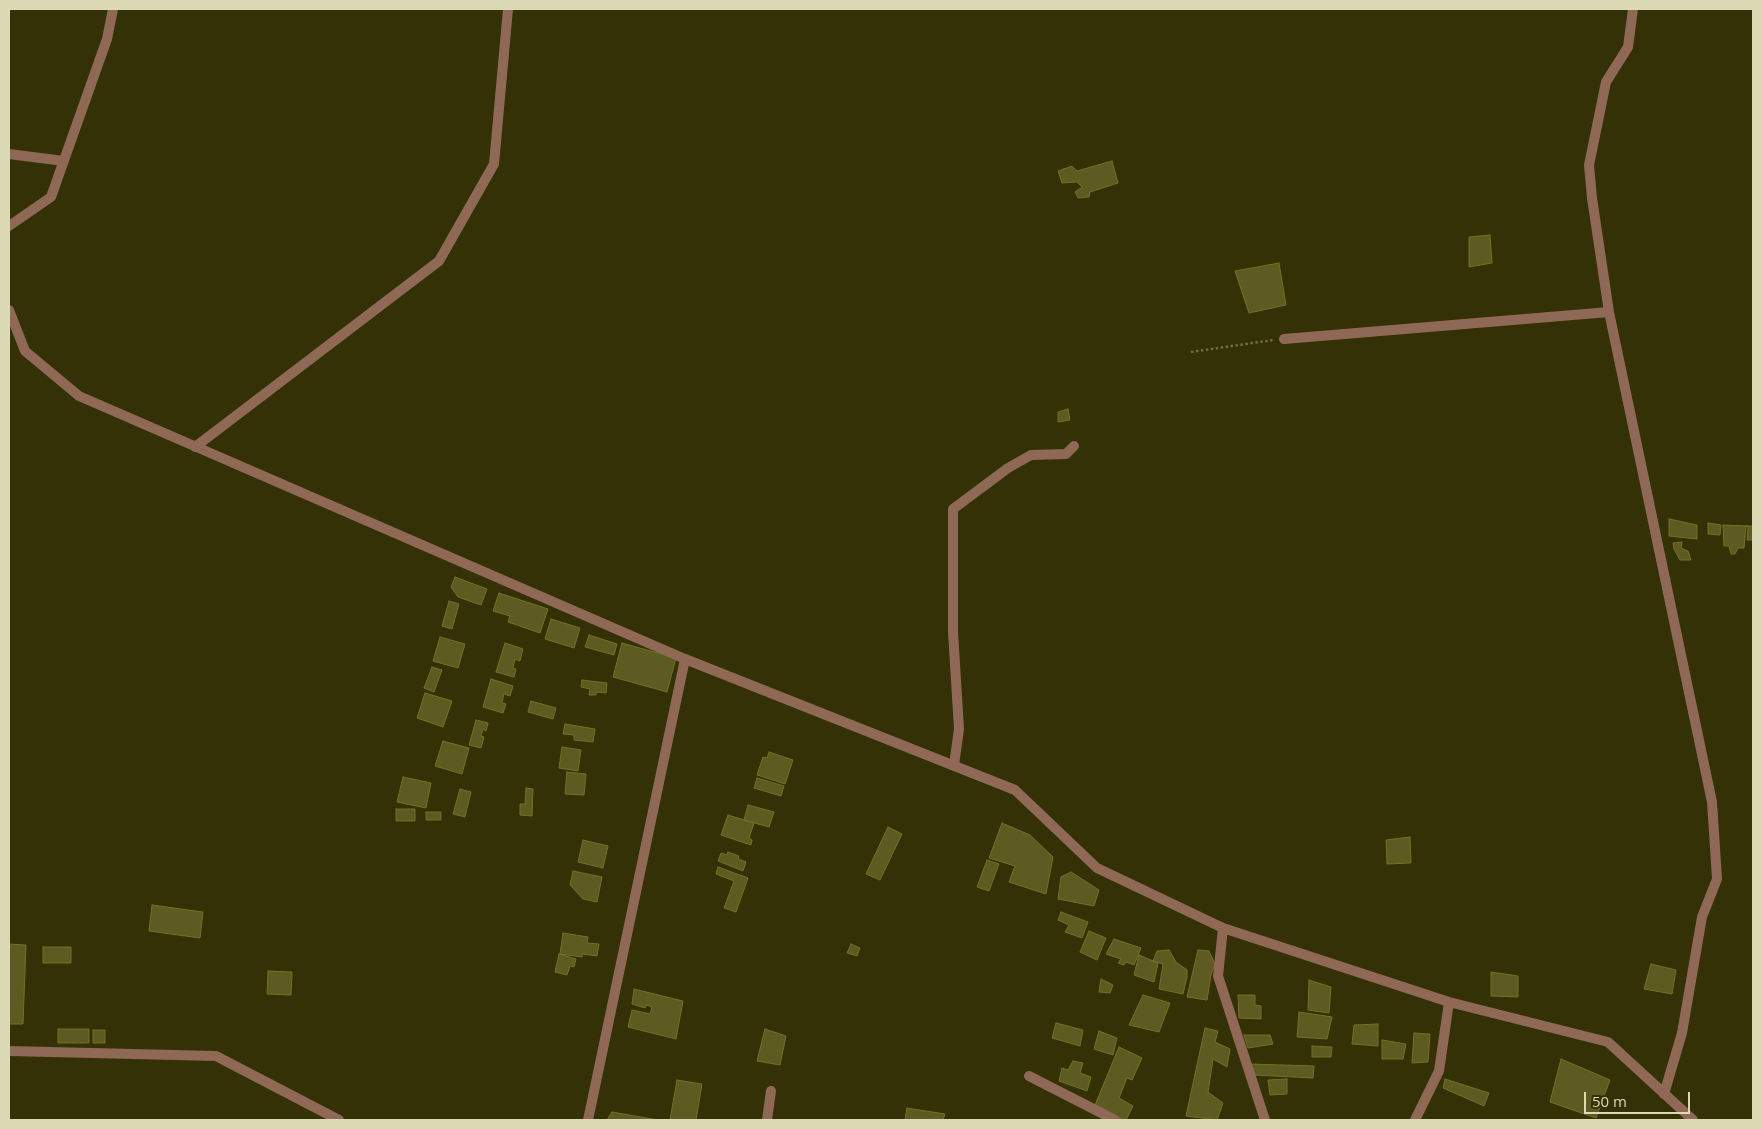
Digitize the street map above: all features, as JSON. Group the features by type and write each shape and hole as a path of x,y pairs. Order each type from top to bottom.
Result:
{"street":[{"path":"9,226 51,197 107,39 113,9"},
{"path":"196,447 439,261 494,164 508,9"},
{"path":"1632,9 1628,47 1606,82 1589,165 1592,198 1609,312 1712,802 1717,879 1702,918 1682,1033 1664,1094"},
{"path":"9,154 64,161"},
{"path":"9,310 25,351 79,396 685,659 1015,790 1097,868 1223,928 1449,1002 1608,1042 1693,1120"},
{"path":"1284,339 1609,312"},
{"path":"954,765 959,729 953,632 953,510 1008,468 1031,455 1066,454 1074,446"},
{"path":"588,1120 685,659"},
{"path":"1223,928 1218,976 1265,1120"},
{"path":"1415,1120 1439,1070 1449,1002"},
{"path":"9,1051 216,1056 339,1120"},
{"path":"1029,1076 1115,1120"},
{"path":"766,1120 771,1091"}],"path":[{"path":"1191,352 1284,339"}],"building":[{"path":"1112,161 1118,183 1090,192 1089,197 1078,198 1075,192 1082,187 1077,182 1062,183 1058,171 1072,166 1077,171"},
{"path":"1490,235 1492,263 1469,267 1469,237"},
{"path":"1279,263 1286,305 1249,313 1235,271"},
{"path":"1068,409 1070,420 1058,422 1058,412"},
{"path":"1669,519 1697,525 1697,539 1669,536"},
{"path":"1708,523 1721,525 1720,535 1708,534"},
{"path":"1723,525 1748,526 1746,526 1744,548 1738,548 1735,554 1731,554 1729,546 1724,546"},
{"path":"1748,526 1753,526 1753,540 1747,540"},
{"path":"1682,542 1681,548 1688,551 1691,560 1680,560 1674,549 1673,543"},
{"path":"455,577 487,589 481,605 458,597 451,587"},
{"path":"499,593 548,609 540,633 508,622 510,616 493,611"},
{"path":"449,601 459,604 452,629 442,626"},
{"path":"551,619 580,628 574,648 545,639"},
{"path":"589,635 617,644 614,655 585,647"},
{"path":"440,637 465,644 458,668 433,661"},
{"path":"505,643 523,649 520,661 515,659 513,668 516,669 514,677 496,672"},
{"path":"622,643 676,658 667,692 613,677"},
{"path":"432,667 442,670 434,692 424,688"},
{"path":"491,679 513,686 510,696 504,694 502,703 506,704 503,713 483,707"},
{"path":"582,680 607,683 606,693 596,692 596,695 589,695 590,689 581,687"},
{"path":"425,693 452,701 443,727 417,718"},
{"path":"531,701 556,708 553,719 528,712"},
{"path":"476,720 488,723 486,731 483,729 481,736 484,737 481,748 469,745"},
{"path":"565,724 595,729 593,742 574,740 574,735 563,734"},
{"path":"443,741 469,748 462,774 435,766"},
{"path":"562,747 581,750 578,771 559,768"},
{"path":"769,752 793,760 785,784 757,775 763,757 767,758"},
{"path":"567,772 586,774 584,795 565,794"},
{"path":"403,777 431,783 426,808 397,802"},
{"path":"757,778 784,786 781,796 754,788"},
{"path":"526,788 533,789 532,816 520,815 520,804 525,804"},
{"path":"460,789 471,792 465,817 453,814"},
{"path":"748,805 774,812 769,827 744,820"},
{"path":"396,809 415,809 415,821 396,821"},
{"path":"426,812 441,812 441,820 426,820"},
{"path":"728,815 754,823 749,838 752,840 751,845 721,835"},
{"path":"1002,823 1030,835 1053,857 1046,894 1009,882 1015,866 989,858"},
{"path":"888,827 902,834 880,880 866,874"},
{"path":"1410,837 1411,863 1387,864 1386,840"},
{"path":"583,840 608,846 603,868 578,862"},
{"path":"728,852 739,856 738,859 746,862 743,871 718,861 721,853 727,855"},
{"path":"987,860 999,864 989,891 977,887"},
{"path":"718,867 748,878 736,912 724,908 734,881 716,874"},
{"path":"573,871 602,877 597,902 583,899 570,885"},
{"path":"1071,872 1099,890 1094,906 1058,899 1061,877"},
{"path":"152,905 203,912 200,938 149,931"},
{"path":"1061,912 1088,922 1082,938 1065,932 1069,925 1058,920"},
{"path":"1089,931 1106,938 1097,960 1080,952"},
{"path":"563,933 588,937 587,943 599,944 597,956 583,954 582,957 560,954"},
{"path":"1114,939 1141,948 1134,965 1126,962 1124,965 1118,963 1121,959 1106,954"},
{"path":"9,944 26,945 23,1024 9,1024"},
{"path":"851,944 860,948 857,956 847,953"},
{"path":"43,947 71,947 71,963 43,963"},
{"path":"1169,950 1176,962 1187,970 1183,994 1159,989 1163,964 1153,961 1157,951"},
{"path":"1198,950 1209,951 1215,964 1211,975 1207,1000 1187,997"},
{"path":"559,954 576,959 574,967 570,966 567,975 555,972"},
{"path":"1139,955 1158,963 1154,982 1134,975"},
{"path":"1651,964 1676,970 1672,994 1644,989"},
{"path":"268,971 292,972 291,995 267,994"},
{"path":"1491,972 1518,976 1518,997 1491,996"},
{"path":"1101,979 1113,985 1110,993 1099,992"},
{"path":"1309,980 1331,987 1329,1013 1308,1010"},
{"path":"634,989 683,1001 676,1039 628,1027 632,1010 650,1014 652,1007 647,1005 645,1008 632,1004"},
{"path":"1143,995 1170,1003 1159,1032 1129,1025"},
{"path":"1238,995 1255,995 1255,1005 1261,1006 1261,1019 1239,1018"},
{"path":"1299,1012 1332,1017 1327,1039 1297,1037"},
{"path":"1056,1023 1083,1030 1080,1046 1052,1038"},
{"path":"1378,1024 1378,1046 1352,1044 1354,1025"},
{"path":"1205,1028 1218,1031 1215,1042 1230,1049 1227,1067 1213,1059 1208,1092 1223,1103 1217,1120 1186,1116"},
{"path":"58,1029 89,1029 89,1043 58,1043"},
{"path":"765,1029 786,1036 780,1065 757,1061"},
{"path":"93,1030 105,1030 105,1043 93,1043"},
{"path":"1099,1031 1117,1038 1113,1055 1094,1049"},
{"path":"1414,1033 1430,1034 1428,1062 1412,1063"},
{"path":"1244,1035 1270,1035 1273,1044 1248,1048"},
{"path":"1382,1040 1406,1044 1403,1059 1382,1059"},
{"path":"1312,1046 1332,1047 1331,1057 1312,1057"},
{"path":"1119,1047 1142,1058 1132,1080 1127,1078 1119,1098 1133,1106 1126,1120 1095,1105"},
{"path":"1561,1059 1610,1080 1596,1118 1550,1102"},
{"path":"1073,1061 1083,1063 1080,1073 1091,1077 1087,1091 1059,1081 1062,1068 1068,1070"},
{"path":"1250,1064 1314,1066 1313,1078 1254,1075"},
{"path":"1287,1079 1287,1094 1270,1095 1268,1080"},
{"path":"1445,1079 1489,1093 1484,1106 1443,1088"},
{"path":"677,1080 702,1084 696,1120 670,1120"},
{"path":"907,1108 945,1114 943,1120 905,1120"},
{"path":"612,1112 658,1120 607,1120"}]}
